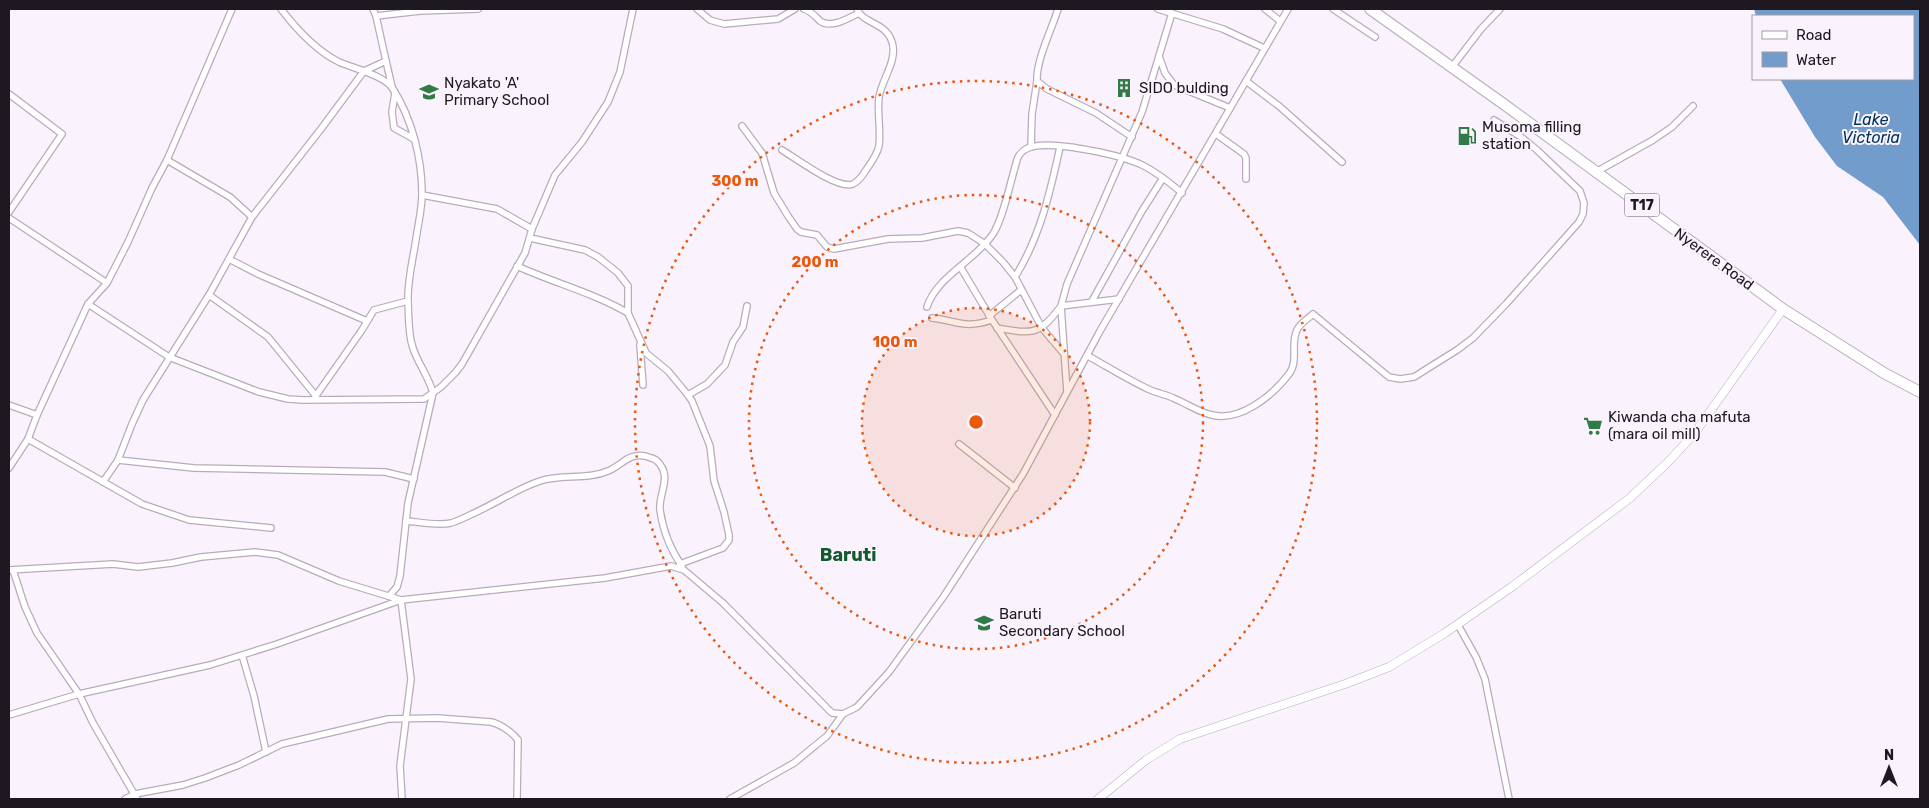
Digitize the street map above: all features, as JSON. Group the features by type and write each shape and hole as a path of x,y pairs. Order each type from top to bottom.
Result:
{"main road":[{"name":"Nyerere Road","path":"1370,9 1783,309 1884,373 1920,392"}],"street":[{"path":"9,468 28,439 37,415 88,304 107,283 167,160 232,9"},
{"path":"281,9 302,34 318,49 340,62 364,71 392,86"},
{"path":"373,9 392,86 414,139 420,168 422,195 410,272 408,301 413,349 431,383 433,393 408,503 398,587 389,596"},
{"path":"376,16 420,11 478,9"},
{"path":"88,304 169,356 259,392 288,399 424,399 448,381 462,364 517,266 555,175 582,142 608,102 620,72 633,9"},
{"path":"697,9 710,20 724,24 778,19 796,9"},
{"path":"782,150 835,182 845,185 857,182 874,158 879,146 879,98 894,53 886,31 858,11 847,20 828,24 804,9"},
{"path":"1031,147 1032,114 1037,75 1058,9"},
{"path":"1158,9 1223,28 1264,48"},
{"path":"1265,9 1280,21"},
{"path":"730,799 806,754 828,736 843,714 856,707 888,672 960,574 1015,488 1119,299 1288,9"},
{"path":"1333,9 1376,37"},
{"path":"1452,67 1481,28 1500,9"},
{"path":"1067,392 1061,306 1067,284 1132,137 1151,86 1158,56 1172,13"},
{"path":"1158,56 1169,80 1174,85 1230,108"},
{"path":"102,482 118,460 143,400 209,295 252,217 364,71 386,61"},
{"path":"1037,81 1048,90 1096,113 1132,137"},
{"path":"1246,81 1279,106 1342,162"},
{"path":"396,93 392,112 394,128 414,139"},
{"path":"9,94 62,134 9,212"},
{"path":"1596,172 1653,140 1672,127 1693,106"},
{"path":"1088,356 1148,389 1172,397 1199,411 1225,416 1237,414 1265,397 1290,372 1294,357 1296,332 1313,314 1389,377 1400,379 1414,377 1425,371 1457,350 1491,321 1579,222 1583,214 1584,203 1580,191 1537,150 1521,137 1494,120"},
{"path":"742,126 760,150 774,193 797,229 807,234 817,235 828,247 834,249 888,239 922,238 958,231 968,233 985,244 1004,262 1015,277 1042,328 1064,354"},
{"path":"1216,134 1244,154 1246,158 1246,179"},
{"path":"927,306 933,292 961,268 994,233 1018,157 1024,150 1031,147 1060,147 1104,152 1123,157 1142,165 1164,178 1182,192"},
{"path":"1015,277 1037,237 1060,147"},
{"path":"167,160 230,197 252,217"},
{"path":"1092,301 1142,211 1164,178"},
{"path":"422,195 497,209 532,229"},
{"path":"9,218 107,283"},
{"path":"530,238 585,250 618,273 628,286 628,313 640,343 646,353 668,371 688,395 710,446 714,481 724,512 729,540 723,548 680,564"},
{"path":"229,259 258,274 367,321"},
{"path":"517,266 602,299 628,313"},
{"path":"961,268 990,318 1055,414"},
{"path":"932,318 964,325 973,325 990,318 1021,290"},
{"path":"209,295 268,337 315,398"},
{"path":"997,328 1031,332 1042,328 1050,322 1061,306 1119,299"},
{"path":"315,398 374,310 408,301"},
{"path":"688,395 706,384 725,365 733,342 743,327 747,306"},
{"path":"1098,799 1146,760 1180,739 1345,684 1389,666 1458,625 1513,586 1610,514 1650,480 1694,434 1783,309"},
{"path":"640,343 643,385"},
{"path":"9,405 37,415"},
{"path":"28,439 142,504 190,520 271,528"},
{"path":"959,444 1015,488"},
{"path":"406,521 452,523 543,480 608,471 630,457 641,456 656,460 663,472 665,484 660,511 667,539 684,570 736,616 832,713 843,714"},
{"path":"118,460 194,468 385,472 414,479"},
{"path":"136,797 110,754 79,694 37,634 11,570 113,564 138,567 201,557 255,552 278,555 339,581 401,600"},
{"path":"9,715 79,694 210,665 401,600 547,586 671,566 684,570"},
{"path":"401,600 411,671 400,766 402,799"},
{"path":"1458,625 1476,657 1485,679 1509,799"},
{"path":"242,655 254,696 266,752"},
{"path":"125,799 182,785 239,765 294,741 388,719 405,717 491,722 498,724 513,734 518,740 517,799"}],"water":[{"name":"Lake Victoria","path":"1754,9 1920,9 1920,245 1883,197 1837,166 1815,137 1781,80 1914,80 1914,15 1756,15"}],"place":[{"name":"SIDO bulding","path":"1124,88"},
{"name":"Nyakato 'A' Primary School","path":"429,92"},
{"name":"Musoma filling station","path":"1467,136"},
{"name":"Kiwanda cha mafuta (mara oil mill)","path":"1593,426"},
{"name":"Baruti Secondary School","path":"984,623"}],"district":[{"name":"Baruti","path":"848,555"}]}
